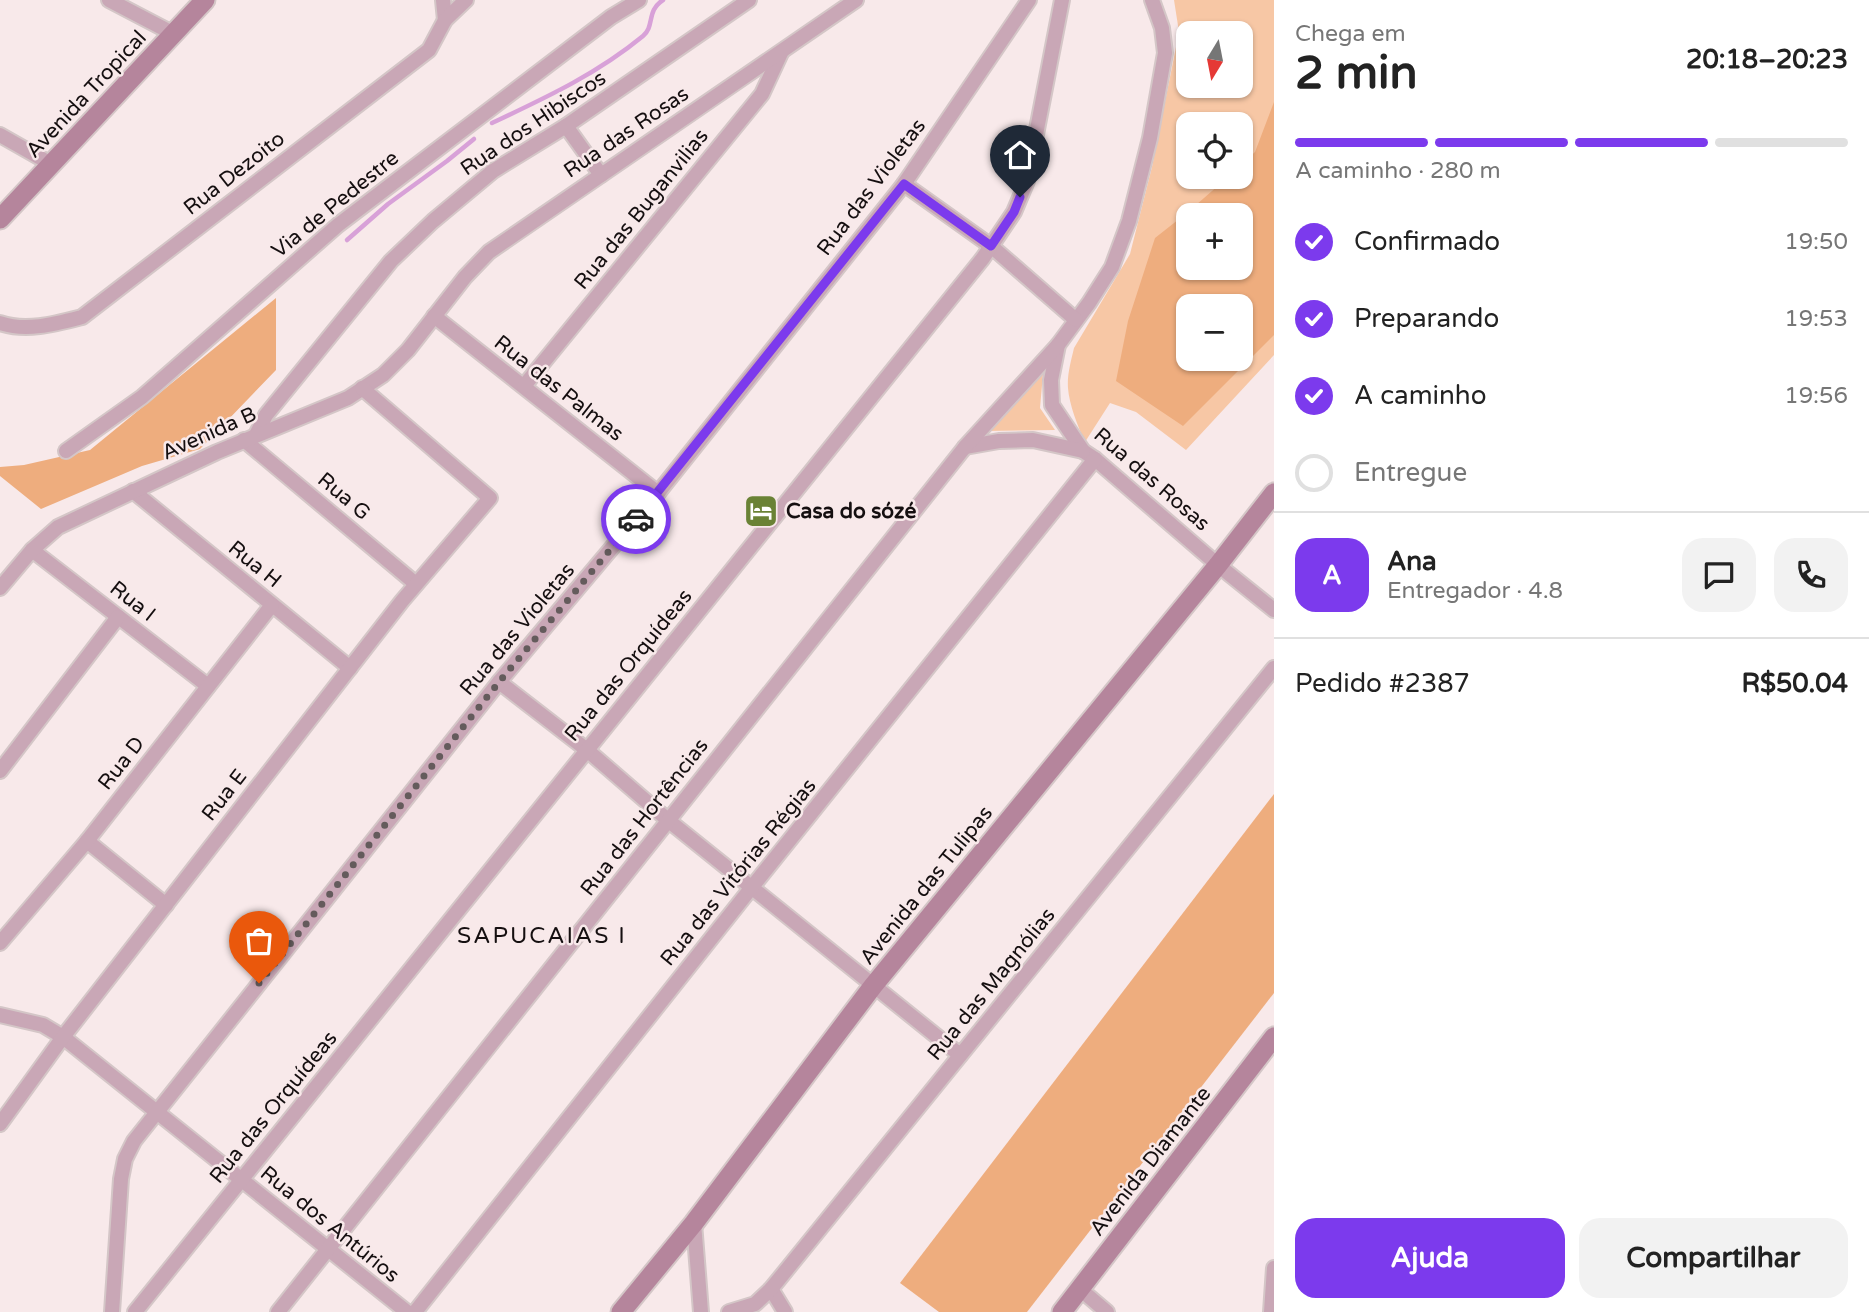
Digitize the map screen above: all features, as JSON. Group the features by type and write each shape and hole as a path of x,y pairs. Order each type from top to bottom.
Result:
{"street":[{"path":"108,0 174,34"},
{"name":"Avenida Tropical","path":"0,219 205,0"},
{"path":"443,0 445,20"},
{"name":"Rua Dezoito","path":"0,323 14,327 53,324 82,317 429,50 445,20 466,0"},
{"name":"Rua dos Hibiscos","path":"250,437 391,261 433,221 494,171 566,126 749,0"},
{"name":"Rua das Rosas","path":"434,316 489,252 856,0"},
{"name":"Rua das Violetas","path":"112,1312 121,1180 125,1159 134,1141 499,682 658,493 904,184 1030,0"},
{"name":"Rua das Orquídeas","path":"135,1312 991,246 1014,212 1027,181 1062,0"},
{"name":"Rua das Rosas","path":"1153,0 1162,27 1165,53 1150,138 1129,221 1112,267 1058,345 1051,380 1052,405 1089,455 1274,610"},
{"name":"Via de Pedestre","path":"66,451 142,397 338,225 632,2"},
{"name":"Rua das Buganvilias","path":"524,386 762,94 781,51"},
{"path":"566,126 601,175"},
{"path":"0,135 51,164"},
{"path":"904,184 991,246 1076,320"},
{"name":"Rua das Palmas","path":"434,316 658,493"},
{"name":"Avenida B","path":"0,588 32,550 58,527 250,437 348,398 383,375 408,350 434,316"},
{"name":"Rua das Hortências","path":"278,1312 965,447 1058,345"},
{"name":"Rua E","path":"0,1124 63,1037 350,668 489,498 362,388"},
{"name":"Rua G","path":"250,437 416,584"},
{"path":"965,447 999,441 1033,440 1089,455"},
{"name":"Rua das Vitórias Régias","path":"415,1312 752,887 1089,455"},
{"name":"Rua H","path":"133,491 350,668"},
{"name":"Avenida das Tulipas","path":"621,1312 694,1223 873,985 1274,493"},
{"name":"Rua I","path":"32,550 208,686"},
{"name":"Rua D","path":"0,943 87,841 272,605"},
{"path":"0,771 118,617"},
{"name":"Rua das Magnólias","path":"729,1312 755,1304 771,1289 1274,668"},
{"path":"499,682 587,750 668,821 960,1055"},
{"path":"87,841 166,905"},
{"name":"Rua dos Antúrios","path":"0,1015 43,1025 63,1037 407,1312"},
{"name":"Avenida Diamante","path":"1062,1312 1274,1037"},
{"path":"694,1223 701,1312"},
{"path":"1271,1312 1274,1268"},
{"path":"771,1289 785,1312"},
{"path":"1080,1289 1107,1312"}],"shaded area":[{"path":"1174,0 1274,0 1274,355 1186,450 1136,412 1110,403 1085,442 1069,394 1068,378 1074,348 1130,254 1152,167 1176,47 1176,98 1253,98 1253,21 1177,21"},
{"path":"1274,102 1274,335 1253,356 1253,294 1176,294 1176,371 1238,371 1183,426 1116,381 1128,321 1155,238 1176,221 1176,280 1253,280 1253,203 1198,203 1214,189 1253,189 1253,154"},
{"path":"276,298 276,370 200,449 142,466 41,509 0,476 0,467 24,465 90,450"},
{"path":"1043,374 1040,408 1055,430 986,431"},
{"path":"1274,794 1274,993 1027,1312 939,1312 900,1283"}],"waterway":[{"path":"492,123 570,84 625,50 647,32 654,9 663,0"},
{"path":"347,240 388,204 474,139"}],"way so far":[{"path":"259,983 499,682 636,519"}],"place":[{"name":"Casa do sózé","path":"761,511"}],"district":[{"name":"SAPUCAIAS I","path":"542,935"}],"route":[{"path":"636,519 904,184 991,246 1014,212 1020,197"}]}
